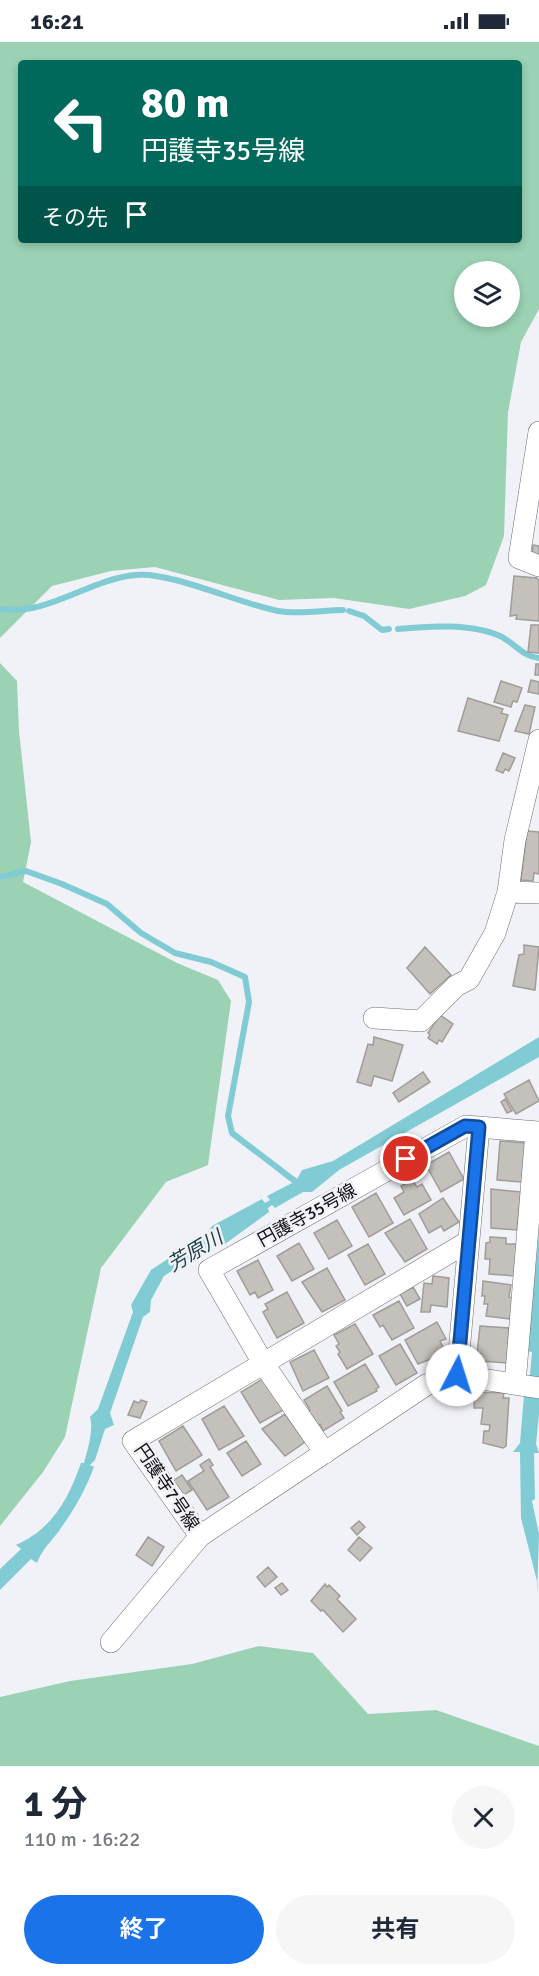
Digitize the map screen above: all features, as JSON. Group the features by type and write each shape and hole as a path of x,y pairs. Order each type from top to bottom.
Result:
{"street":[{"path":"539,432 519,558 539,566"},
{"path":"374,1018 421,1021 456,986 469,979 495,933 508,891 515,840 539,740"},
{"path":"508,891 539,893"},
{"name":"円護寺35号線","path":"263,1362 209,1270 465,1126 538,1132"},
{"path":"457,1375 479,1127"},
{"path":"526,1386 538,1132"},
{"name":"円護寺7号線","path":"469,1241 133,1441 200,1536 426,1385 457,1375 526,1386"},
{"path":"263,1362 325,1453"},
{"path":"111,1642 200,1536"}],"green space":[{"path":"0,42 539,42 539,309 521,342 508,412 504,536 486,585 465,596 409,609 334,598 279,600 155,567 111,571 52,586 0,638"},
{"path":"0,663 17,681 19,731 31,842 23,882 177,963 218,980 231,1001 208,1165 166,1182 101,1268 65,1437 43,1472 0,1526"},
{"path":"259,1646 313,1653 368,1714 436,1710 539,1746 539,1766 0,1766 0,1697 70,1681 192,1664"}],"water":[{"name":"芳原川","path":"539,1037 539,1057 339,1170 312,1192 303,1192 275,1208 272,1205 268,1208 269,1212 225,1244 211,1245 164,1276 151,1300 150,1312 143,1317 110,1413 114,1425 105,1429 95,1460 90,1465 94,1467 88,1482 72,1511 37,1563 31,1559 0,1590 0,1569 21,1549 16,1545 40,1531 57,1512 81,1463 84,1463 91,1434 90,1417 98,1409 133,1312 131,1305 151,1270 207,1233 212,1226 262,1199 265,1203 270,1200 267,1196 296,1181 302,1170 333,1161"},
{"path":"539,1233 539,1414 536,1444 539,1453 534,1453 535,1499 532,1501 539,1534 537,1596 537,1581 521,1518 520,1452 513,1452 520,1443 524,1395 530,1375 532,1352 527,1351"}],"building":[{"path":"533,545 539,546 539,558 532,557"},
{"path":"514,576 537,578 539,581 539,621 516,619 517,615 510,616"},
{"path":"531,625 539,625 539,653 528,652"},
{"path":"536,664 539,664 539,675 535,675"},
{"path":"531,680 539,682 539,694 528,692"},
{"path":"501,681 522,688 517,702 513,701 511,707 494,702"},
{"path":"468,698 503,709 501,713 508,715 499,741 458,731"},
{"path":"525,705 535,707 529,734 515,731"},
{"path":"503,753 515,758 509,771 505,769 503,773 496,770"},
{"path":"527,831 539,832 539,874 534,873 533,881 521,880"},
{"path":"524,945 539,947 535,990 513,986 519,955 524,954"},
{"path":"425,947 451,975 430,994 407,968"},
{"path":"440,1015 453,1024 442,1042 439,1040 437,1044 428,1038 430,1035 428,1033"},
{"path":"374,1037 403,1045 392,1081 374,1076 371,1086 357,1082 368,1044 373,1045"},
{"path":"423,1072 430,1082 399,1102 393,1093"},
{"path":"529,1080 539,1101 516,1114 504,1094"},
{"path":"505,1099 512,1111 507,1113 501,1102"},
{"path":"500,1141 526,1143 522,1182 497,1180"},
{"path":"449,1152 464,1179 441,1192 426,1165"},
{"path":"412,1180 417,1187 422,1184 431,1200 404,1215 394,1198 404,1192 401,1186"},
{"path":"491,1189 521,1192 517,1230 491,1228"},
{"path":"376,1193 393,1223 369,1237 352,1207"},
{"path":"443,1198 459,1222 444,1231 441,1226 429,1233 419,1214"},
{"path":"410,1219 427,1249 405,1262 385,1233"},
{"path":"337,1220 352,1246 329,1259 314,1233"},
{"path":"490,1237 506,1238 506,1244 517,1244 515,1276 489,1274 490,1259 485,1259 486,1243 490,1242"},
{"path":"299,1243 314,1269 292,1281 277,1256"},
{"path":"368,1244 385,1274 365,1285 348,1255"},
{"path":"258,1260 273,1290 258,1298 255,1292 250,1295 237,1271"},
{"path":"327,1268 345,1300 322,1312 302,1282"},
{"path":"433,1276 449,1278 447,1307 431,1305 430,1312 421,1312 424,1283 432,1284"},
{"path":"483,1281 511,1285 509,1297 513,1298 510,1319 486,1316 488,1304 484,1304 485,1296 482,1296"},
{"path":"413,1287 420,1299 407,1306 400,1294"},
{"path":"287,1292 304,1323 277,1338 263,1312 268,1309 265,1304"},
{"path":"399,1301 414,1328 392,1340 383,1325 380,1327 373,1315"},
{"path":"437,1322 446,1339 440,1341 446,1353 418,1364 405,1340"},
{"path":"355,1324 373,1354 347,1369 338,1354 340,1352 336,1346 339,1344 334,1335"},
{"path":"480,1326 509,1328 507,1363 481,1361 481,1354 477,1354"},
{"path":"400,1344 417,1373 396,1385 379,1356"},
{"path":"314,1350 329,1378 303,1391 290,1362"},
{"path":"365,1364 379,1387 377,1391 348,1406 334,1382"},
{"path":"266,1377 285,1409 260,1423 241,1392"},
{"path":"327,1386 344,1418 323,1431 320,1424 317,1426 307,1411 310,1410 304,1400"},
{"path":"475,1392 504,1393 503,1398 509,1398 506,1446 503,1448 483,1443 484,1431 489,1431 490,1425 481,1424 483,1408 474,1408"},
{"path":"141,1400 147,1402 140,1418 128,1415 134,1401 139,1403"},
{"path":"224,1406 244,1436 219,1450 202,1419"},
{"path":"285,1414 305,1442 285,1456 262,1429"},
{"path":"183,1426 202,1455 176,1471 159,1441"},
{"path":"246,1441 261,1464 242,1476 227,1453"},
{"path":"209,1459 213,1465 210,1467 229,1497 207,1510 188,1481 204,1471 200,1465"},
{"path":"182,1475 192,1490 182,1496 173,1481"},
{"path":"359,1521 365,1527 357,1535 351,1528"},
{"path":"148,1537 164,1547 152,1566 136,1555"},
{"path":"359,1537 372,1548 360,1561 348,1550"},
{"path":"268,1567 277,1577 265,1587 257,1577"},
{"path":"282,1583 288,1590 281,1595 275,1588"},
{"path":"325,1584 340,1596 337,1599 356,1619 343,1632 323,1610 321,1611 311,1601"}],"waterway":[{"path":"0,609 18,610 35,607 119,578 151,575 187,583 278,611 343,610"},
{"path":"349,611 364,616 382,630 389,629"},
{"path":"398,629 436,626 476,629 500,636 527,655 539,658"},
{"path":"0,877 26,871 62,884 107,904 141,933 175,953 211,962 245,977 249,1002 228,1116 232,1133 300,1185"}],"route":[{"path":"406,1159 465,1126 479,1127 457,1375"}]}
